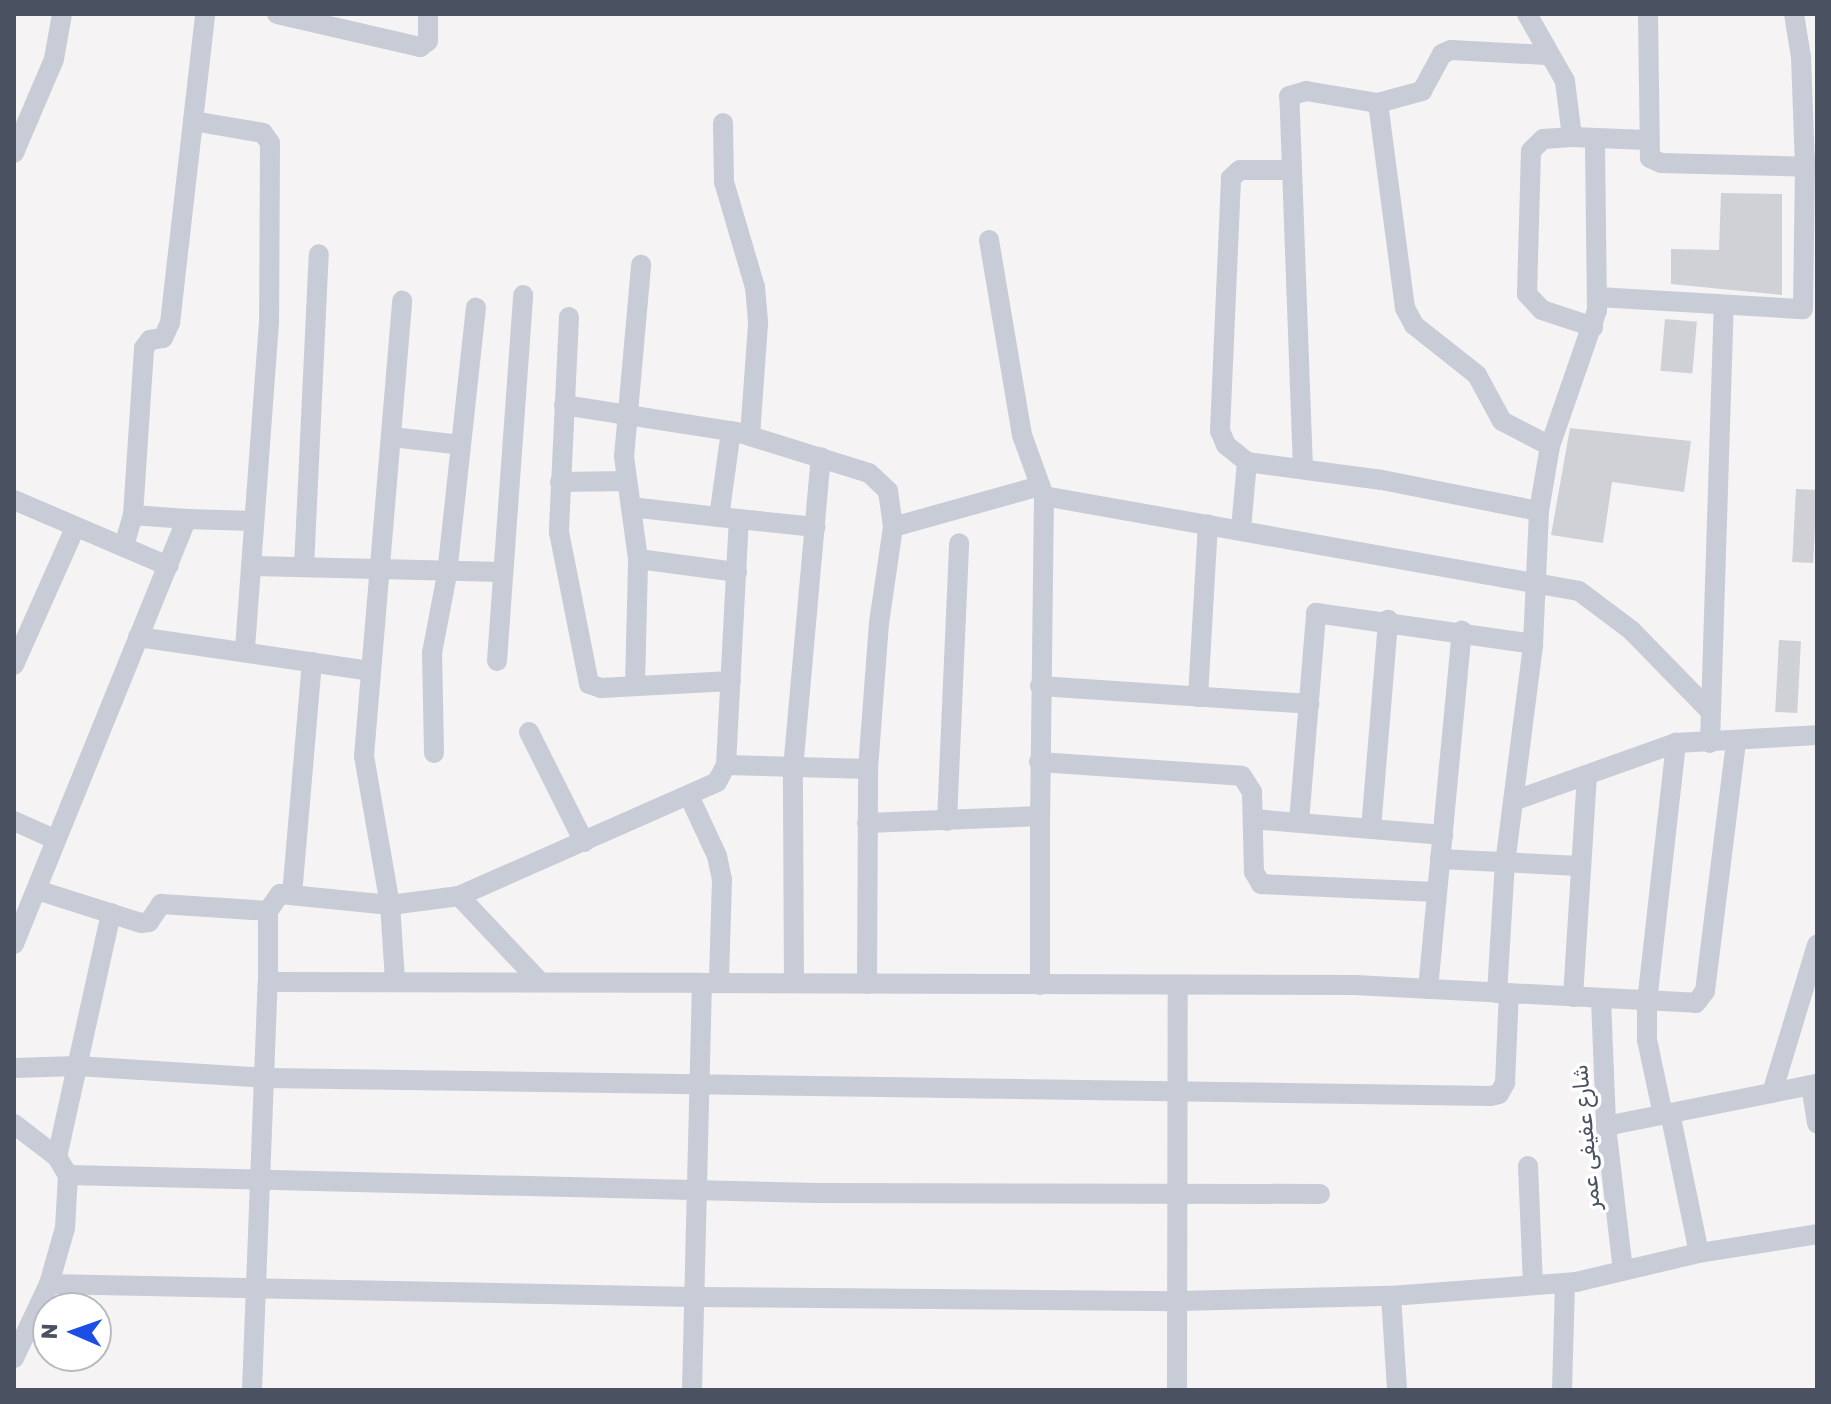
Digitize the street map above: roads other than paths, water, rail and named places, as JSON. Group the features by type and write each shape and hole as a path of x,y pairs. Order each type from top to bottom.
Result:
{"street":[{"path":"14,153 54,59 62,14"},
{"path":"124,546 133,515 144,348 150,340 163,338 170,323 205,14"},
{"path":"277,14 420,47 428,41 428,14"},
{"path":"1527,14 1547,55 1565,81 1572,137"},
{"path":"1648,14 1647,140 1650,158 1661,163 1811,166"},
{"path":"1598,297 1810,310 1811,166 1794,14"},
{"path":"1303,469 1289,96 1306,91 1378,103 1422,91 1442,54 1451,50 1547,55"},
{"path":"1378,103 1405,308 1414,325 1477,375 1502,421 1550,446"},
{"path":"193,121 263,133 270,143 269,333 254,521 254,566 245,651"},
{"path":"252,1390 267,1078 268,911 273,897 292,895 390,905 459,896 690,798 717,782 726,765 737,572 729,518 758,324 755,287 724,182 723,123"},
{"path":"14,1068 77,1066 267,1078 1499,1094 1505,1083 1505,864 1533,644 1539,511 1550,446 1593,327 1598,297 1595,138"},
{"path":"1593,327 1542,310 1527,294 1531,151 1543,139 1647,140"},
{"path":"1290,170 1240,170 1231,178 1220,431 1226,445 1247,462 1539,511"},
{"path":"989,240 1022,435 1042,491 1040,985"},
{"path":"304,567 319,254"},
{"path":"635,686 638,559 627,481 641,265"},
{"path":"497,661 523,295"},
{"path":"395,980 390,905 364,756 402,301"},
{"path":"1710,743 1708,709 1724,305"},
{"path":"434,753 432,653 447,574 476,308"},
{"path":"569,317 560,482 561,557 587,677 594,688 731,681"},
{"path":"564,405 741,433 821,457 881,481 888,491 893,527 879,623 868,769 867,984"},
{"path":"392,437 461,445"},
{"path":"794,983 793,769 821,457"},
{"path":"1241,529 1247,462"},
{"path":"560,482 627,481"},
{"path":"893,527 1042,491 1208,524 1538,581 1579,591 1606,608 1708,709"},
{"path":"14,500 168,566"},
{"path":"631,507 815,527"},
{"path":"133,515 254,521"},
{"path":"14,944 187,519"},
{"path":"1198,697 1208,524"},
{"path":"14,665 75,528"},
{"path":"947,821 959,543"},
{"path":"638,559 737,572"},
{"path":"254,566 378,568 447,574 503,572"},
{"path":"1299,822 1316,613 1388,620 1533,644"},
{"path":"1371,829 1388,620"},
{"path":"1428,989 1462,631"},
{"path":"138,637 370,671"},
{"path":"292,895 312,662"},
{"path":"1040,686 1309,704"},
{"path":"529,732 584,842"},
{"path":"1513,801 1676,743 1736,743 1817,735"},
{"path":"1676,743 1647,1002 1653,1078 1666,1114 1699,1253"},
{"path":"268,982 395,980 1428,989 1696,1003 1704,997 1736,743"},
{"path":"1039,762 1242,776 1250,785 1254,872 1261,884 1437,892"},
{"path":"726,765 868,769"},
{"path":"1573,997 1587,776"},
{"path":"690,798 717,856 722,879 696,1083 692,1390"},
{"path":"867,823 1040,816"},
{"path":"1253,819 1443,835"},
{"path":"14,821 56,840"},
{"path":"1440,859 1579,866"},
{"path":"37,890 145,923 161,904 268,911"},
{"path":"459,896 539,981"},
{"path":"57,1157 111,913"},
{"path":"1772,1093 1817,945"},
{"path":"1177,1390 1178,986"},
{"name":"شارع عفيفى عمر","path":"1601,999 1606,1126 1623,1270"},
{"path":"1606,1126 1814,1084 1817,1124"},
{"path":"14,1124 57,1157 68,1175 65,1228 49,1284 14,1358"},
{"path":"1528,1166 1533,1285"},
{"path":"68,1175 696,1190 1176,1197 1320,1194"},
{"path":"49,1284 693,1297 1179,1301 1391,1296 1565,1283 1699,1253 1817,1234"},
{"path":"1557,1390 1565,1283"},
{"path":"1391,1296 1397,1390"}]}
